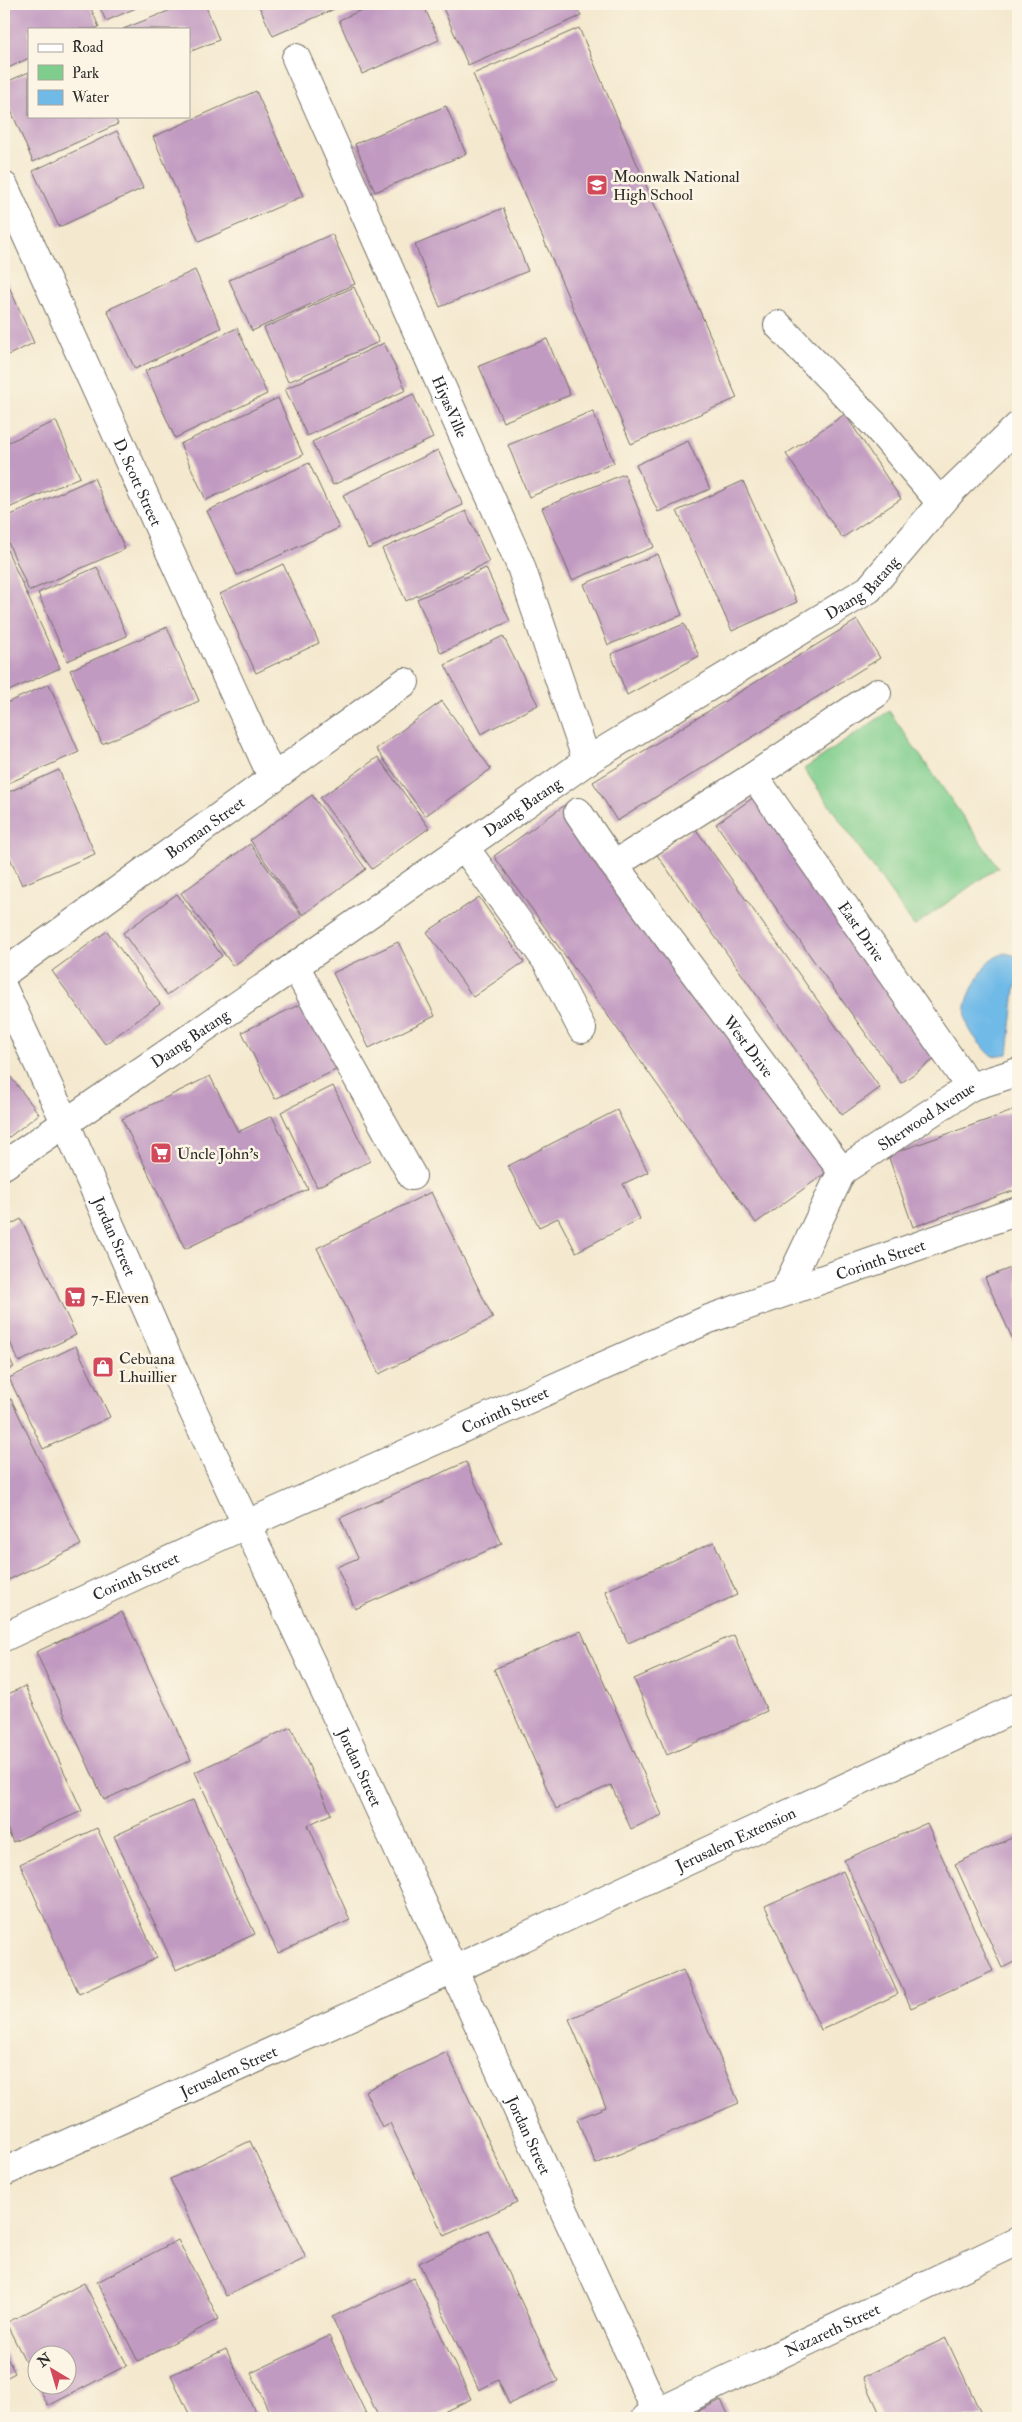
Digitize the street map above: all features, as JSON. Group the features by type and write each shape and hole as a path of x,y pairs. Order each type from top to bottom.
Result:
{"street":[{"name":"HiyasVille","path":"296,58 520,564 587,762"},
{"name":"D. Scott Street","path":"4,186 273,779"},
{"path":"778,325 875,425 942,503"},
{"name":"Daang Batang","path":"4,1165 295,966 587,762 869,589 953,488 1018,426"},
{"name":"Borman Street","path":"4,973 406,682"},
{"path":"614,865 754,776 876,693"},
{"name":"East Drive","path":"754,776 970,1087"},
{"name":"West Drive","path":"578,812 614,865 842,1171"},
{"path":"465,848 548,963 582,1029"},
{"path":"295,966 412,1176"},
{"name":"Jordan Street","path":"4,990 65,1122 166,1353 453,1970 651,2416"},
{"name":"Sherwood Avenue","path":"842,1171 970,1087 1018,1072"},
{"path":"785,1292 842,1171"},
{"name":"Corinth Street","path":"4,1637 247,1524 709,1319 1018,1211"},
{"name":"Jerusalem Extension","path":"453,1970 1018,1707"},
{"name":"Jerusalem Street","path":"4,2172 453,1970"},
{"name":"Nazareth Street","path":"651,2416 1018,2241"}],"green space":[{"path":"889,711 998,867 914,926 804,769"}],"water":[{"path":"1005,953 1018,956 1018,981 1015,989 1008,1054 992,1056 969,1029 966,1020 967,1001 971,990 986,965 991,960"}],"building":[{"path":"12,4 89,4 99,27 28,28 28,58 4,70 4,7"},
{"path":"98,4 145,4 106,21"},
{"path":"186,4 205,4 219,40 190,52 190,28 126,28"},
{"path":"258,4 337,4 339,7 273,36"},
{"path":"375,4 423,4 439,40 362,74 339,20"},
{"path":"454,4 575,4 581,16 468,65 443,8"},
{"path":"579,28 737,398 631,444 473,74"},
{"path":"28,72 28,118 115,118 118,124 33,162 4,94 4,83"},
{"path":"256,91 303,196 199,242 153,137"},
{"path":"446,106 466,154 375,192 355,144"},
{"path":"117,131 143,188 59,227 33,171"},
{"path":"503,208 528,271 440,307 415,245"},
{"path":"332,234 355,284 252,331 229,280"},
{"path":"195,270 221,328 135,369 107,310"},
{"path":"4,275 34,343 4,357"},
{"path":"354,287 379,342 288,382 264,328"},
{"path":"237,328 267,394 175,438 145,371"},
{"path":"547,339 570,395 503,422 479,366"},
{"path":"384,343 406,390 307,436 285,389"},
{"path":"413,394 433,438 333,485 312,442"},
{"path":"278,398 303,455 206,500 180,444"},
{"path":"593,411 614,463 529,497 508,445"},
{"path":"845,414 901,499 842,538 786,454"},
{"path":"56,421 80,477 4,510 4,444"},
{"path":"688,441 710,489 658,512 636,465"},
{"path":"438,450 463,505 368,549 343,495"},
{"path":"309,463 339,528 237,575 207,511"},
{"path":"624,474 654,547 572,580 542,508"},
{"path":"94,478 125,549 29,591 4,533 4,518"},
{"path":"743,481 797,602 732,631 677,511"},
{"path":"466,511 489,562 406,601 382,549"},
{"path":"4,543 60,668 4,693"},
{"path":"658,554 682,615 608,645 584,584"},
{"path":"283,564 319,643 256,673 220,594"},
{"path":"97,567 127,636 67,661 38,593"},
{"path":"486,568 510,621 441,653 417,599"},
{"path":"857,620 880,658 617,821 593,782"},
{"path":"684,624 699,656 627,695 611,654"},
{"path":"167,627 199,701 102,744 70,670"},
{"path":"503,636 538,705 481,734 445,665"},
{"path":"49,684 79,752 4,785 4,704"},
{"path":"442,701 491,769 425,816 376,749"},
{"path":"378,757 429,828 372,869 320,798"},
{"path":"59,770 95,854 22,885 4,844 4,794"},
{"path":"312,795 366,869 303,915 250,840"},
{"path":"754,797 939,1056 901,1083 716,824"},
{"path":"565,805 827,1172 756,1223 494,856"},
{"path":"695,828 880,1088 842,1115 657,855"},
{"path":"250,844 302,916 233,966 181,893"},
{"path":"177,894 222,956 167,995 123,933"},
{"path":"479,897 524,962 473,997 427,932"},
{"path":"107,931 160,1004 105,1044 52,971"},
{"path":"398,942 435,1016 369,1048 333,973"},
{"path":"309,1000 342,1067 275,1099 242,1032"},
{"path":"4,1068 39,1114 4,1141"},
{"path":"210,1076 238,1132 272,1116 308,1189 185,1249 122,1119"},
{"path":"333,1086 370,1161 317,1187 281,1112"},
{"path":"1018,1109 1018,1189 913,1227 888,1155"},
{"path":"617,1110 648,1172 623,1184 640,1219 576,1252 558,1218 539,1227 508,1166"},
{"path":"431,1192 493,1318 379,1374 317,1248"},
{"path":"21,1219 76,1335 19,1362 4,1329 4,1228"},
{"path":"1018,1265 1018,1351 985,1278"},
{"path":"76,1346 110,1417 43,1449 9,1378"},
{"path":"4,1347 14,1367 4,1372"},
{"path":"11,1399 81,1545 4,1582 4,1402"},
{"path":"466,1462 502,1544 355,1609 337,1567 358,1558 340,1518"},
{"path":"714,1542 737,1595 628,1643 605,1591"},
{"path":"122,1612 191,1760 104,1800 36,1652"},
{"path":"581,1631 662,1815 631,1829 611,1785 556,1809 494,1669"},
{"path":"734,1635 767,1711 667,1755 634,1679"},
{"path":"25,1686 82,1811 13,1842 4,1822 4,1696"},
{"path":"291,1727 331,1814 308,1825 350,1920 278,1953 195,1772"},
{"path":"193,1800 255,1934 176,1970 114,1836"},
{"path":"927,1823 993,1971 911,2008 844,1860"},
{"path":"97,1828 157,1958 79,1994 20,1864"},
{"path":"1018,1835 1018,1960 1002,1968 955,1864"},
{"path":"843,1871 898,1994 821,2030 765,1906"},
{"path":"683,1970 739,2103 596,2164 577,2119 606,2107 569,2019"},
{"path":"447,2052 517,2202 444,2236 390,2123 382,2127 365,2091"},
{"path":"250,2141 306,2258 226,2296 170,2179"},
{"path":"488,2230 558,2381 509,2404 498,2380 479,2390 419,2263"},
{"path":"178,2240 219,2319 138,2361 97,2282"},
{"path":"414,2278 471,2399 431,2418 379,2418 332,2317"},
{"path":"84,2283 127,2365 78,2390 78,2344 28,2344 28,2366 6,2323"},
{"path":"329,2336 368,2418 272,2418 251,2373"},
{"path":"946,2338 983,2418 882,2418 863,2377"},
{"path":"226,2349 258,2418 191,2418 171,2375"},
{"path":"4,2352 15,2373 4,2379"},
{"path":"42,2394 71,2394 48,2406"},
{"path":"721,2400 730,2418 683,2418"}],"place":[{"name":"Moonwalk National High School","path":"597,185"},
{"name":"Uncle John's","path":"161,1153"},
{"name":"7-Eleven","path":"75,1297"},
{"name":"Cebuana Lhuillier","path":"103,1367"}]}
